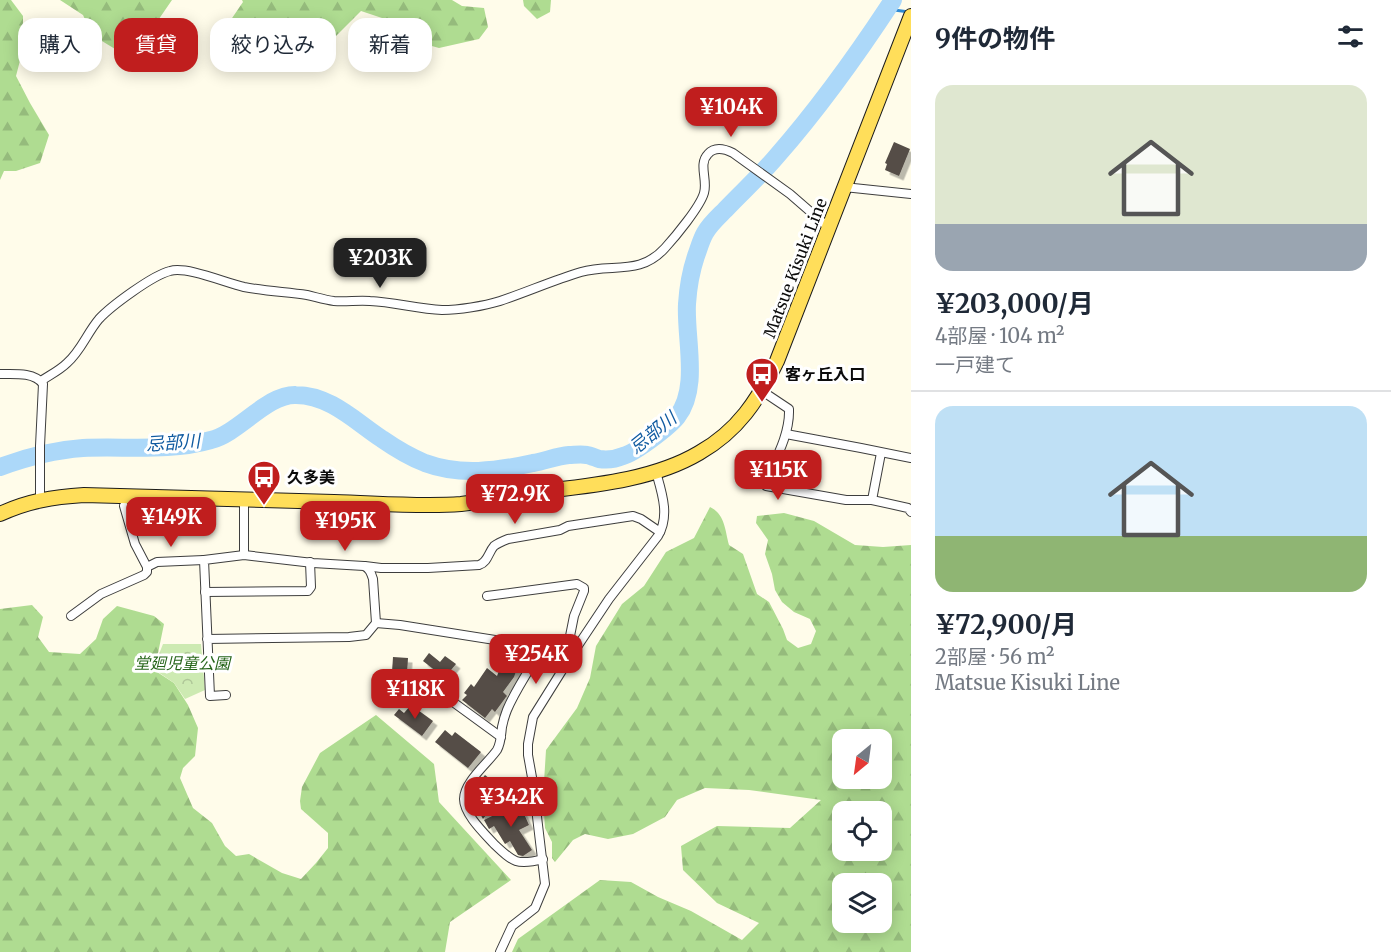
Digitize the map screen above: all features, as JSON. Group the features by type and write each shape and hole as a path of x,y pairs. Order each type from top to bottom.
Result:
{"main road":[{"name":"Matsue Kisuki Line","path":"0,514 40,500 84,495 462,504 579,487 656,472 682,462 717,442 735,426 762,391 777,361 910,17"}],"street":[{"path":"41,381 66,364 99,320 112,308 125,297 171,270 188,271 243,287 334,301 371,301 442,310 497,302 593,269 632,267 643,264 655,258 665,248 701,201 705,192 706,180 704,165 708,154 713,150 724,149 733,153 790,194 828,227"},
{"path":"844,187 911,194"},
{"path":"0,374 32,376 43,384 40,500"},
{"path":"762,391 789,409 790,421 765,483 766,486 846,500 872,500 908,508 911,512"},
{"path":"786,434 911,458"},
{"path":"872,500 881,453"},
{"path":"500,952 512,927 535,908 545,884 528,744 533,717 609,599 660,532 664,523 664,505 656,472"},
{"path":"244,499 244,555"},
{"path":"71,616 101,594 147,572 147,567 135,544 124,506"},
{"path":"147,567 157,562 244,555 381,568 479,565 484,563 500,542 560,530 568,526 633,516 660,532"},
{"path":"204,560 210,696 226,695"},
{"path":"206,592 308,591 311,587 310,562"},
{"path":"207,639 366,635 376,623 373,579 368,568 364,566"},
{"path":"488,596 581,585 584,591 574,616 568,646 573,653"},
{"path":"376,623 520,644 532,650 534,661 507,709 497,750 465,791 464,805 476,825 514,861 522,864 543,859"},
{"path":"417,675 501,737"}],"green space":[{"path":"0,0 11,0 23,16 23,18 18,18 16,76 49,135 40,163 16,171 4,171 0,180"},
{"path":"60,0 172,0 160,18 114,18 114,48 102,41 102,18 84,18"},
{"path":"242,0 452,0 462,6 484,8 488,27 479,39 439,48 432,46 432,18 382,18 361,11 354,18 348,18 348,24 336,36 336,18 232,18 243,2"},
{"path":"523,0 551,0 550,12 537,19 524,6"},
{"path":"710,507 715,510 724,523 729,545 743,554 757,594 769,602 787,640 798,648 811,644 816,631 810,619 794,612 782,602 775,590 765,554 768,540 756,523 757,516 784,513 814,521 855,545 883,547 911,545 911,952 512,952 518,939 600,880 631,882 691,911 742,940 759,923 717,903 683,870 681,846 717,826 790,828 821,800 749,790 705,788 677,800 665,817 633,834 608,839 585,834 573,840 555,862 552,858 552,842 545,828 543,798 546,750 577,708 590,678 596,646 622,604 644,586 666,552 694,538"},
{"path":"32,605 43,617 38,637 49,652 80,654 96,639 103,619 117,606 154,616 164,624 157,658 157,672 174,683 188,705 198,728 195,756 183,768 180,778 193,808 212,823 225,846 236,856 249,854 282,873 301,879 328,848 328,833 301,809 302,787 320,753 376,715 434,764 439,802 511,880 450,922 445,952 0,952 0,609"},
{"name":"堂廻児童公園","path":"163,644 201,644 205,690 185,699 174,683 158,672 157,659"}],"building":[{"path":"894,142 910,149 899,176 885,170 887,164 885,163"},
{"path":"429,653 440,662 445,656 456,664 442,681 435,675 437,672 423,661"},
{"path":"393,657 408,658 407,673 392,672"},
{"path":"508,659 519,663 514,677 503,692 507,696 495,712 492,709 485,718 462,700 467,695 464,693 471,684 474,687 487,668 497,676 502,663 506,664"},
{"path":"411,705 433,721 422,736 394,715 399,709 404,713"},
{"path":"445,730 452,736 455,732 481,752 468,768 435,742"},
{"path":"485,775 505,791 483,819 473,806 481,796 473,790"},
{"path":"519,803 529,825 519,830 532,850 523,856 518,855 510,841 505,844 494,826 489,829 484,820"}],"waterway":[{"name":"忌部川","path":"0,467 41,454 72,449 195,444 222,436 274,401 285,396 296,395 320,399 331,404 408,455 425,463 452,470 492,470 569,455 589,455 605,459 628,454 667,427 684,405 690,377 688,292 694,262 705,233 770,164 807,120 893,0"},
{"path":"887,9 909,12"}],"place":[{"name":"客ヶ丘入口","path":"762,403"},
{"name":"久多美","path":"264,506"}]}
